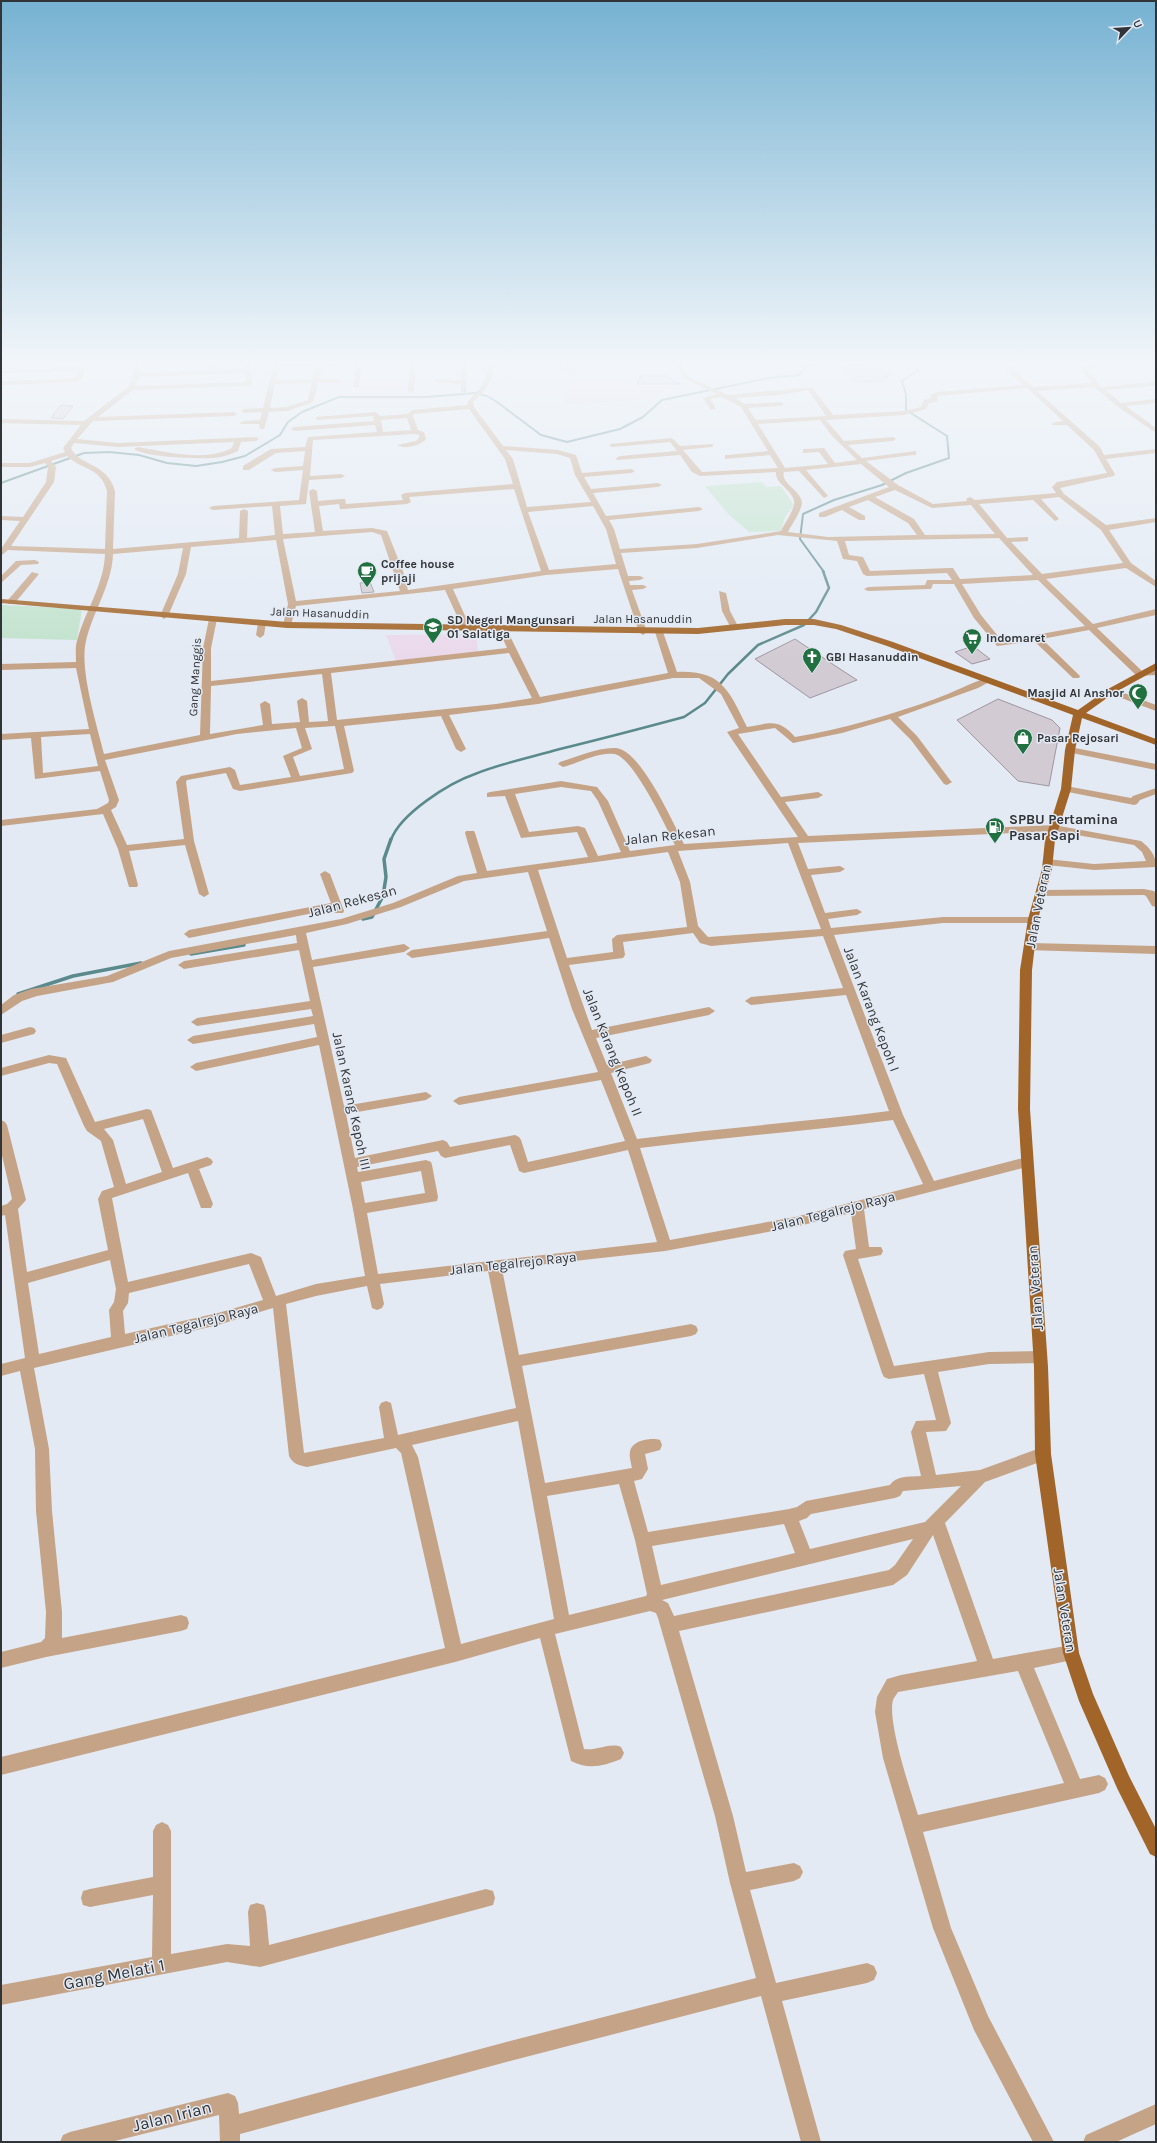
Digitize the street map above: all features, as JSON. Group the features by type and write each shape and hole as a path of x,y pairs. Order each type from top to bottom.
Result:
{"main road":[{"name":"Jalan Hasanuddin","path":"1,601 164,616 262,623 503,630 643,632 698,631 799,621 814,622 838,627 1156,742"},
{"path":"1078,714 1111,692 1156,666"},
{"name":"Jalan Veteran","path":"1078,714 1070,750 1066,789 1054,828 1041,893 1033,920 1026,970 1024,1007 1024,1108 1040,1357 1043,1454 1071,1653 1085,1695 1116,1767 1156,1848"}],"street":[{"path":"2,466 49,463 59,460"},
{"path":"1,824 33,821 106,810 113,805 114,800 100,758 80,665 81,642 110,562 112,498 109,483 98,470 79,460"},
{"path":"246,468 259,460"},
{"path":"212,508 303,502 309,460"},
{"path":"510,460 524,510 546,573"},
{"path":"574,460 579,475 604,518 618,551 626,583 643,632"},
{"path":"688,460 700,474 801,469 867,460"},
{"path":"776,460 782,469"},
{"path":"829,460 833,465"},
{"path":"1103,460 1110,475 1056,485 1056,487 1062,495 1112,536 1128,565 1156,585"},
{"path":"861,461 891,484 932,506 1062,495"},
{"path":"4,547 50,482 49,463"},
{"path":"275,470 308,468"},
{"path":"782,469 779,474 797,498 798,504 784,533"},
{"path":"801,469 824,496"},
{"path":"579,475 631,471"},
{"path":"307,478 341,476"},
{"path":"822,515 869,497 891,484"},
{"path":"588,491 658,485"},
{"path":"315,504 342,501 343,507 407,502 405,495 518,486"},
{"path":"313,491 319,534"},
{"path":"967,496 1003,538 1091,627 1142,674 1156,672"},
{"path":"869,497 911,521 924,538"},
{"path":"1035,497 1055,519"},
{"path":"276,504 279,537 292,604 286,624"},
{"path":"524,510 596,504"},
{"path":"843,507 862,518"},
{"path":"604,518 699,509"},
{"path":"243,540 244,511"},
{"path":"1,518 25,519"},
{"path":"1104,528 1156,520"},
{"path":"4,547 110,552 372,530 384,533 399,571 405,593"},
{"path":"618,551 697,546 784,533 808,538 1025,539"},
{"path":"840,538 846,557 860,559 866,574 949,570 977,616 1000,644 1091,627 1156,612"},
{"path":"164,616 182,574 188,545"},
{"path":"1,581 19,563 35,562"},
{"path":"868,589 928,587 930,582 1040,577 1128,565"},
{"path":"292,604 405,593 546,573 622,566"},
{"path":"11,602 35,574"},
{"path":"456,578 460,585"},
{"path":"626,583 640,578"},
{"path":"626,583 643,587"},
{"path":"448,587 467,629"},
{"path":"722,593 726,611 735,628"},
{"name":"Gang Manggis","path":"205,736 206,648 213,619"},
{"path":"260,635 262,623"},
{"path":"503,630 538,701"},
{"path":"659,632 673,675"},
{"path":"1036,638 1076,676"},
{"path":"206,684 512,650"},
{"path":"1,667 80,665"},
{"path":"204,894 189,841 181,782 184,778 230,770 236,787 240,788 297,780 350,770 336,723 326,671"},
{"path":"100,758 205,736 268,727 444,714 538,701 673,675 694,674 706,678 725,692 730,699 733,711 744,729"},
{"path":"805,839 786,808 778,800 732,732 776,725 783,729 792,743 892,716 963,693 988,681"},
{"path":"1111,692 1156,708"},
{"path":"297,780 288,756 307,749 303,725 302,701"},
{"path":"265,704 268,727"},
{"path":"444,714 461,749"},
{"path":"892,716 914,738 947,782"},
{"path":"1,737 94,731"},
{"path":"36,735 38,776 103,768"},
{"path":"1070,750 1156,767"},
{"path":"563,764 612,751 623,754 636,768 653,794 677,848 685,882 693,930"},
{"path":"490,795 561,784 594,789 603,801 627,855"},
{"path":"1066,789 1134,802 1136,798 1156,791"},
{"path":"509,792 525,836 578,829 581,830 594,860"},
{"path":"778,800 818,795"},
{"path":"106,810 123,849 132,885"},
{"name":"Jalan Rekesan","path":"302,936 397,905 462,878 677,848 805,839 1054,828 1137,843 1146,850 1154,864"},
{"path":"470,833 483,875"},
{"name":"Jalan Karang Kepoh I","path":"792,840 897,1115 930,1186"},
{"path":"123,849 189,841"},
{"path":"1047,862 1094,867 1154,864"},
{"name":"Jalan Karang Kepoh II","path":"532,869 578,1009 605,1072 633,1144 665,1246"},
{"path":"804,873 840,869"},
{"path":"325,874 342,922"},
{"path":"1041,893 1144,892 1152,895 1156,904"},
{"path":"189,934 337,905"},
{"path":"821,916 857,912"},
{"path":"562,962 619,955 617,939 693,930 698,930 704,940 711,942 943,920 1033,920"},
{"path":"308,964 554,934"},
{"path":"1,1011 18,998 34,992 109,979 169,954 200,948 302,936"},
{"path":"184,965 302,936"},
{"name":"Jalan Karang Kepoh III","path":"302,936 360,1209 377,1304"},
{"path":"1030,947 1156,950"},
{"path":"751,1001 849,991"},
{"path":"197,1022 316,1004"},
{"path":"589,1035 709,1011"},
{"path":"193,1040 319,1019"},
{"path":"1,1039 30,1031"},
{"path":"196,1067 323,1040"},
{"path":"1,1072 49,1058 62,1061 91,1128 102,1134 107,1140 121,1190"},
{"path":"459,1101 605,1072 646,1060"},
{"path":"338,1111 426,1096"},
{"path":"91,1128 147,1112 169,1175"},
{"path":"350,1164 443,1145 445,1153 515,1140 524,1168 633,1144 720,1133 805,1127 897,1115"},
{"path":"1,1125 18,1198 18,1203 6,1209 22,1279 29,1363 42,1449 45,1518 54,1612 54,1637 51,1644 46,1649"},
{"path":"118,1342 116,1310 121,1303 123,1289 104,1199 121,1190 207,1162"},
{"name":"Jalan Tegalrejo Raya","path":"1,1370 218,1319 316,1290 372,1280 665,1246 795,1222 1027,1162"},
{"path":"353,1178 426,1165 432,1197 360,1209"},
{"path":"192,1167 206,1204"},
{"path":"857,1207 870,1251 850,1255 887,1370 893,1373 989,1358 1040,1357"},
{"path":"22,1279 115,1253"},
{"path":"123,1289 252,1258 256,1261 275,1302 297,1456 300,1459 307,1460 524,1413"},
{"path":"494,1266 524,1413 563,1624"},
{"path":"514,1362 691,1330"},
{"path":"930,1367 944,1423 942,1426 921,1426 918,1432 930,1482"},
{"path":"386,1406 396,1441 408,1449 455,1654"},
{"path":"539,1491 625,1477 640,1472 637,1452 640,1449 655,1445"},
{"path":"643,1540 789,1516 802,1513 806,1508 895,1491 899,1485 980,1478 1043,1454"},
{"path":"625,1477 643,1540 653,1599 662,1608 670,1625 724,1816 739,1883 811,2142"},
{"path":"670,1625 893,1577 901,1570 933,1524 980,1478"},
{"path":"789,1516 805,1558"},
{"path":"1,1766 455,1654 933,1524"},
{"path":"933,1524 988,1668"},
{"path":"1,1660 46,1649 181,1623"},
{"path":"546,1629 577,1755 582,1759 588,1759 615,1753"},
{"path":"1044,2142 981,2023 942,1928 892,1758 884,1712 885,1697 893,1685 1071,1653"},
{"path":"1023,1662 1075,1789"},
{"path":"911,1826 1099,1784"},
{"path":"162,1831 162,1964"},
{"path":"739,1883 794,1872"},
{"path":"90,1898 162,1884"},
{"path":"257,1912 260,1957 486,1898"},
{"name":"Gang Melati 1","path":"1,1995 227,1953 260,1957"},
{"path":"230,2135 514,2050 768,1990 867,1973"},
{"name":"Jalan Irian","path":"70,2142 228,2103 230,2135"},
{"path":"1093,2142 1156,2114"}],"shaded area":[{"name":"SD Negeri Mangunsari 01 Salatiga","path":"476,634 478,652 396,661 386,635"}],"green space":[{"path":"762,482 766,487 781,486 794,505 785,517 781,531 749,532 728,514 705,486"},
{"path":"1,605 82,609 77,640 1,638"}],"building":[{"name":"Coffee house prijaji","path":"370,582 374,592 362,593 360,583"},
{"name":"GBI Hasanuddin","path":"795,639 857,680 810,698 755,659"},
{"name":"Indomaret","path":"973,646 990,659 972,664 955,652"},
{"name":"Pasar Rejosari","path":"998,699 1052,720 1060,728 1049,786 1018,781 957,720"}],"waterway":[{"path":"1,483 65,460"},
{"path":"157,460 167,463 196,466 230,460"},
{"path":"824,572 800,539 803,514 834,500 882,485 906,473 943,460"},
{"path":"391,840 396,830 415,810 439,792 464,778 506,763 684,717 705,703 728,674 758,645 804,625 816,612 829,588 823,571"},
{"path":"363,919 372,917 383,896 386,877 384,859 391,839"},
{"path":"191,954 244,945"},
{"path":"18,994 73,976 141,963"}],"place":[{"name":"Coffee house prijaji","path":"367,588"},
{"name":"SD Negeri Mangunsari 01 Salatiga","path":"433,644"},
{"name":"Indomaret","path":"972,655"},
{"name":"GBI Hasanuddin","path":"812,674"},
{"name":"Masjid Al Anshor","path":"1138,710"},
{"name":"Pasar Rejosari","path":"1023,755"},
{"name":"SPBU Pertamina Pasar Sapi","path":"995,844"}]}
